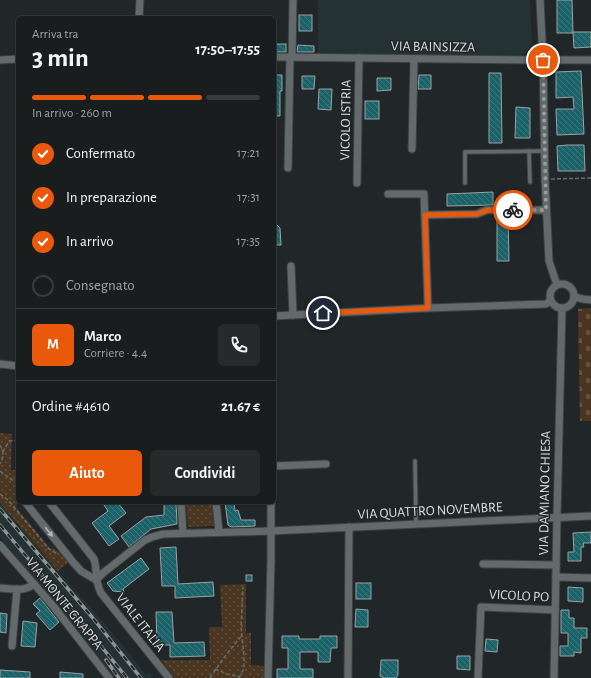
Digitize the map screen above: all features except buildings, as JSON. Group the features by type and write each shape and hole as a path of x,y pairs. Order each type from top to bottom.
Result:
{"street":[{"path":"139,16 140,0"},
{"path":"288,168 293,0"},
{"path":"540,0 543,60 546,210 549,261 557,285"},
{"name":"VIA BAINSIZZA","path":"276,57 591,60"},
{"name":"VICOLO ISTRIA","path":"357,182 359,58"},
{"path":"412,149 414,59"},
{"path":"0,60 16,60"},
{"path":"591,60 591,65"},
{"path":"388,194 424,194 428,308"},
{"path":"425,215 477,214 488,210 546,210"},
{"path":"292,266 292,315"},
{"path":"564,284 573,292 574,297 571,304 562,309 556,307 550,301 550,293 557,285 564,284"},
{"path":"574,297 591,300"},
{"path":"276,316 546,304 550,301"},
{"name":"VIA DAMIANO CHIESA","path":"554,678 562,309"},
{"path":"0,364 16,366"},
{"path":"276,466 326,464"},
{"path":"27,504 73,562 84,573 96,580"},
{"path":"51,504 94,559 96,580"},
{"path":"181,504 183,533"},
{"path":"216,504 219,532"},
{"path":"268,678 270,504"},
{"name":"VIA QUATTRO NOVEMBRE","path":"96,580 145,540 163,534 270,531 591,516"},
{"path":"348,678 349,527"},
{"name":"VIA MONTE GRAPPA","path":"0,545 59,613 109,678"},
{"path":"483,564 556,565"},
{"path":"556,577 591,578"},
{"name":"VIALE ITALIA","path":"96,580 101,593 169,678"},
{"path":"0,588 26,589 34,584"},
{"path":"12,646 17,589"},
{"name":"VICOLO PO","path":"478,678 481,607 555,610"}],"lane":[{"path":"529,151 530,182"},
{"path":"465,182 465,152 545,151"},
{"path":"415,461 416,524"}],"path":[{"path":"545,180 591,178"},
{"path":"3,452 9,441 16,440"},
{"path":"0,445 3,452 3,458 0,464"},
{"path":"0,472 16,483"},
{"path":"0,494 8,500 49,549 60,555"},
{"path":"215,669 239,677 244,668 241,627 243,587"},
{"path":"210,678 222,658 242,635"}],"shaded area":[{"path":"318,0 530,0 532,47 522,56 318,54"},
{"path":"0,503 93,610 146,675 149,672 153,678 115,678 0,537"}],"green space":[{"path":"591,308 591,421 580,421 578,309"},
{"path":"0,433 12,434 11,470 16,470 16,507 49,547 65,554 70,561 58,571 0,503"},
{"path":"186,504 213,504 214,526 188,527"},
{"path":"246,584 246,633 251,633 251,665 264,666 264,678 175,678 161,660 210,660 209,627 222,627 220,585"}],"railway":[{"path":"0,509 92,617 141,678"},
{"path":"0,525 127,678"},
{"path":"106,660 119,678"}],"way so far":[{"path":"513,210 546,210 543,60"}],"route":[{"path":"323,313 428,308 425,215 477,214 488,210 513,210"}]}
